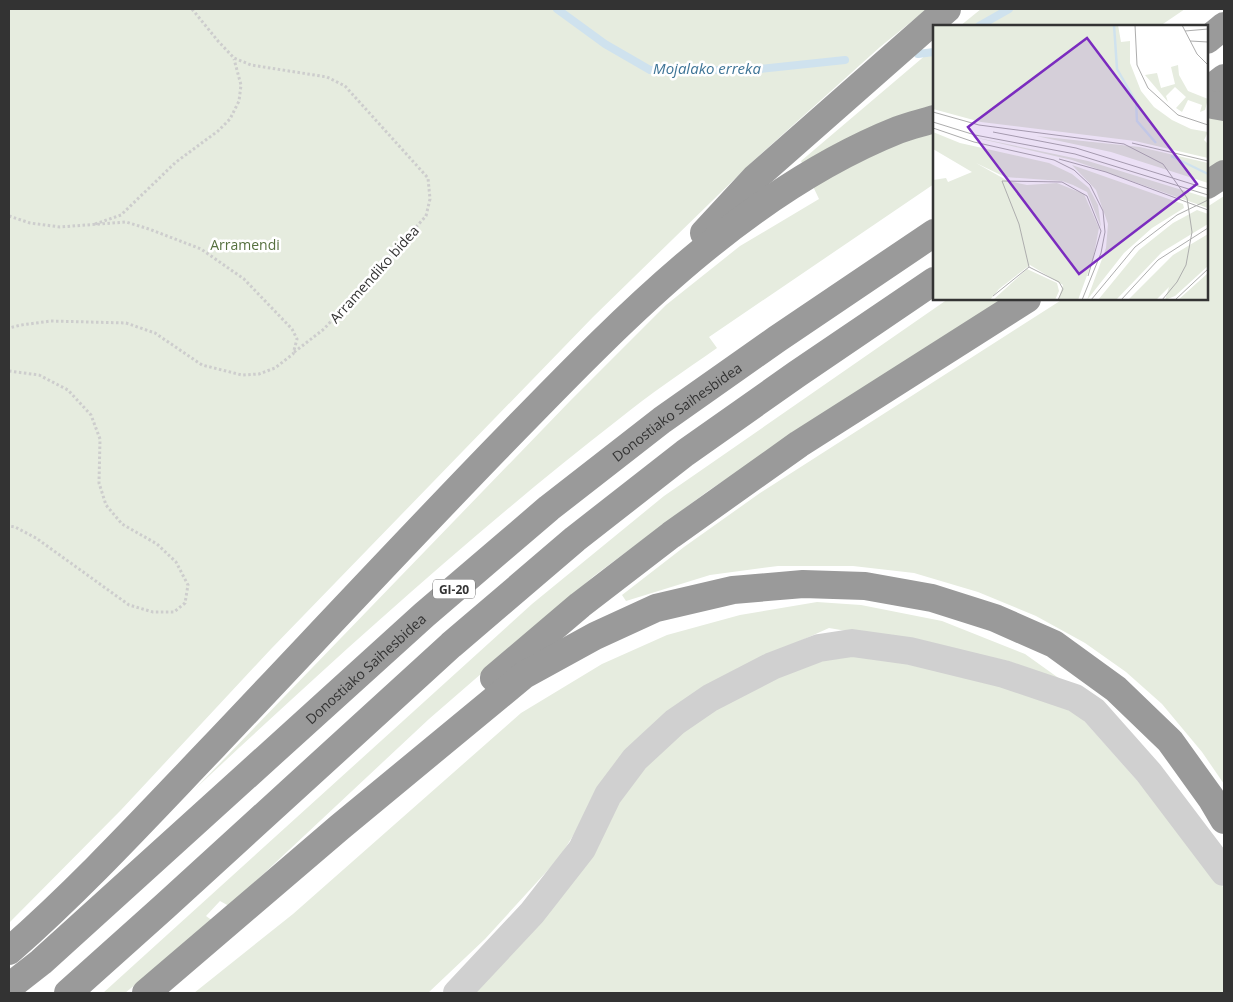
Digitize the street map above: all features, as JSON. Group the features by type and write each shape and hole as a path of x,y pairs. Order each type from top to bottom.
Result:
{"highway":[{"path":"9,951 120,846 454,494 607,336 755,178 947,9"},
{"path":"1208,39 1224,26"},
{"path":"1208,90 1224,78"},
{"path":"1208,104 1224,107"},
{"path":"607,336 724,233 771,199 829,163 899,130 933,119"},
{"path":"1208,184 1224,174"},
{"name":"Donostiako Saihesbidea","path":"9,988 41,962 424,615 550,508 670,415 777,339 933,234"},
{"name":"GI-20","path":"68,993 451,645 575,539 693,448 797,374 933,282"},
{"path":"340,827 471,698 580,605 671,535 799,444 1025,300"},
{"path":"146,993 340,827 524,675 595,636 656,608 733,590 803,584 865,586 932,598 995,618 1054,644 1116,689 1170,741 1211,798 1224,820"}],"lane":[{"path":"457,993 532,913 582,849 608,795 635,759 675,722 710,698 772,666 819,648 852,644 910,651 1004,674 1075,698 1094,711 1149,773 1224,872"}],"path":[{"name":"Arramendiko bidea","path":"9,328 50,321 126,323 155,333 202,365 242,375 258,374 275,368 324,329 426,216 430,199 428,178 345,86 327,77 251,64 234,58 218,42 192,9"},
{"path":"90,226 121,214 176,162 230,119 239,101 241,86 234,58"},
{"path":"9,216 30,223 60,227 126,222 149,228 201,250 244,280 292,329 297,340 293,354"},
{"path":"9,371 39,375 68,390 91,414 100,439 99,483 106,505 122,524 157,544 176,562 188,585 185,603 174,612 153,612 128,605 36,538 16,527 9,526"}],"green space":[{"name":"Arramendi","path":"9,9 927,9 880,47 752,162 593,317 271,649 121,810 9,923"},
{"path":"981,9 1185,9 1161,25 961,25"},
{"path":"933,49 933,185 709,337 717,348 631,410 510,507 350,646 195,789 570,401 666,305 740,246 819,199 801,161"},
{"path":"1224,109 1224,161 1208,171 1208,120"},
{"path":"1224,196 1224,784 1202,752 1162,704 1126,672 1085,643 1036,616 978,592 914,573 853,566 778,566 710,575 626,601 622,595 684,547 760,493 1061,300 1208,300 1208,206"},
{"path":"947,300 1008,300 868,386 708,491 594,576 429,719 229,906 220,901 206,916 213,921 125,993 103,993 532,604 664,496"},
{"path":"817,602 861,605 942,621 1025,654 1074,689 959,650 829,628 731,672 624,755 559,858 485,939 428,993 194,993 293,914 521,713 602,664 667,635 740,615"},
{"path":"829,653 943,662 1072,707 1212,865 1224,889 1224,993 466,993 632,780 698,717"}],"waterway":[{"name":"Mojalako erreka","path":"557,9 605,44 650,70 751,70 845,60"},
{"name":"Mojalako erreka","path":"981,25 1009,9"},
{"name":"Mojalako erreka","path":"918,54 933,52"}]}
